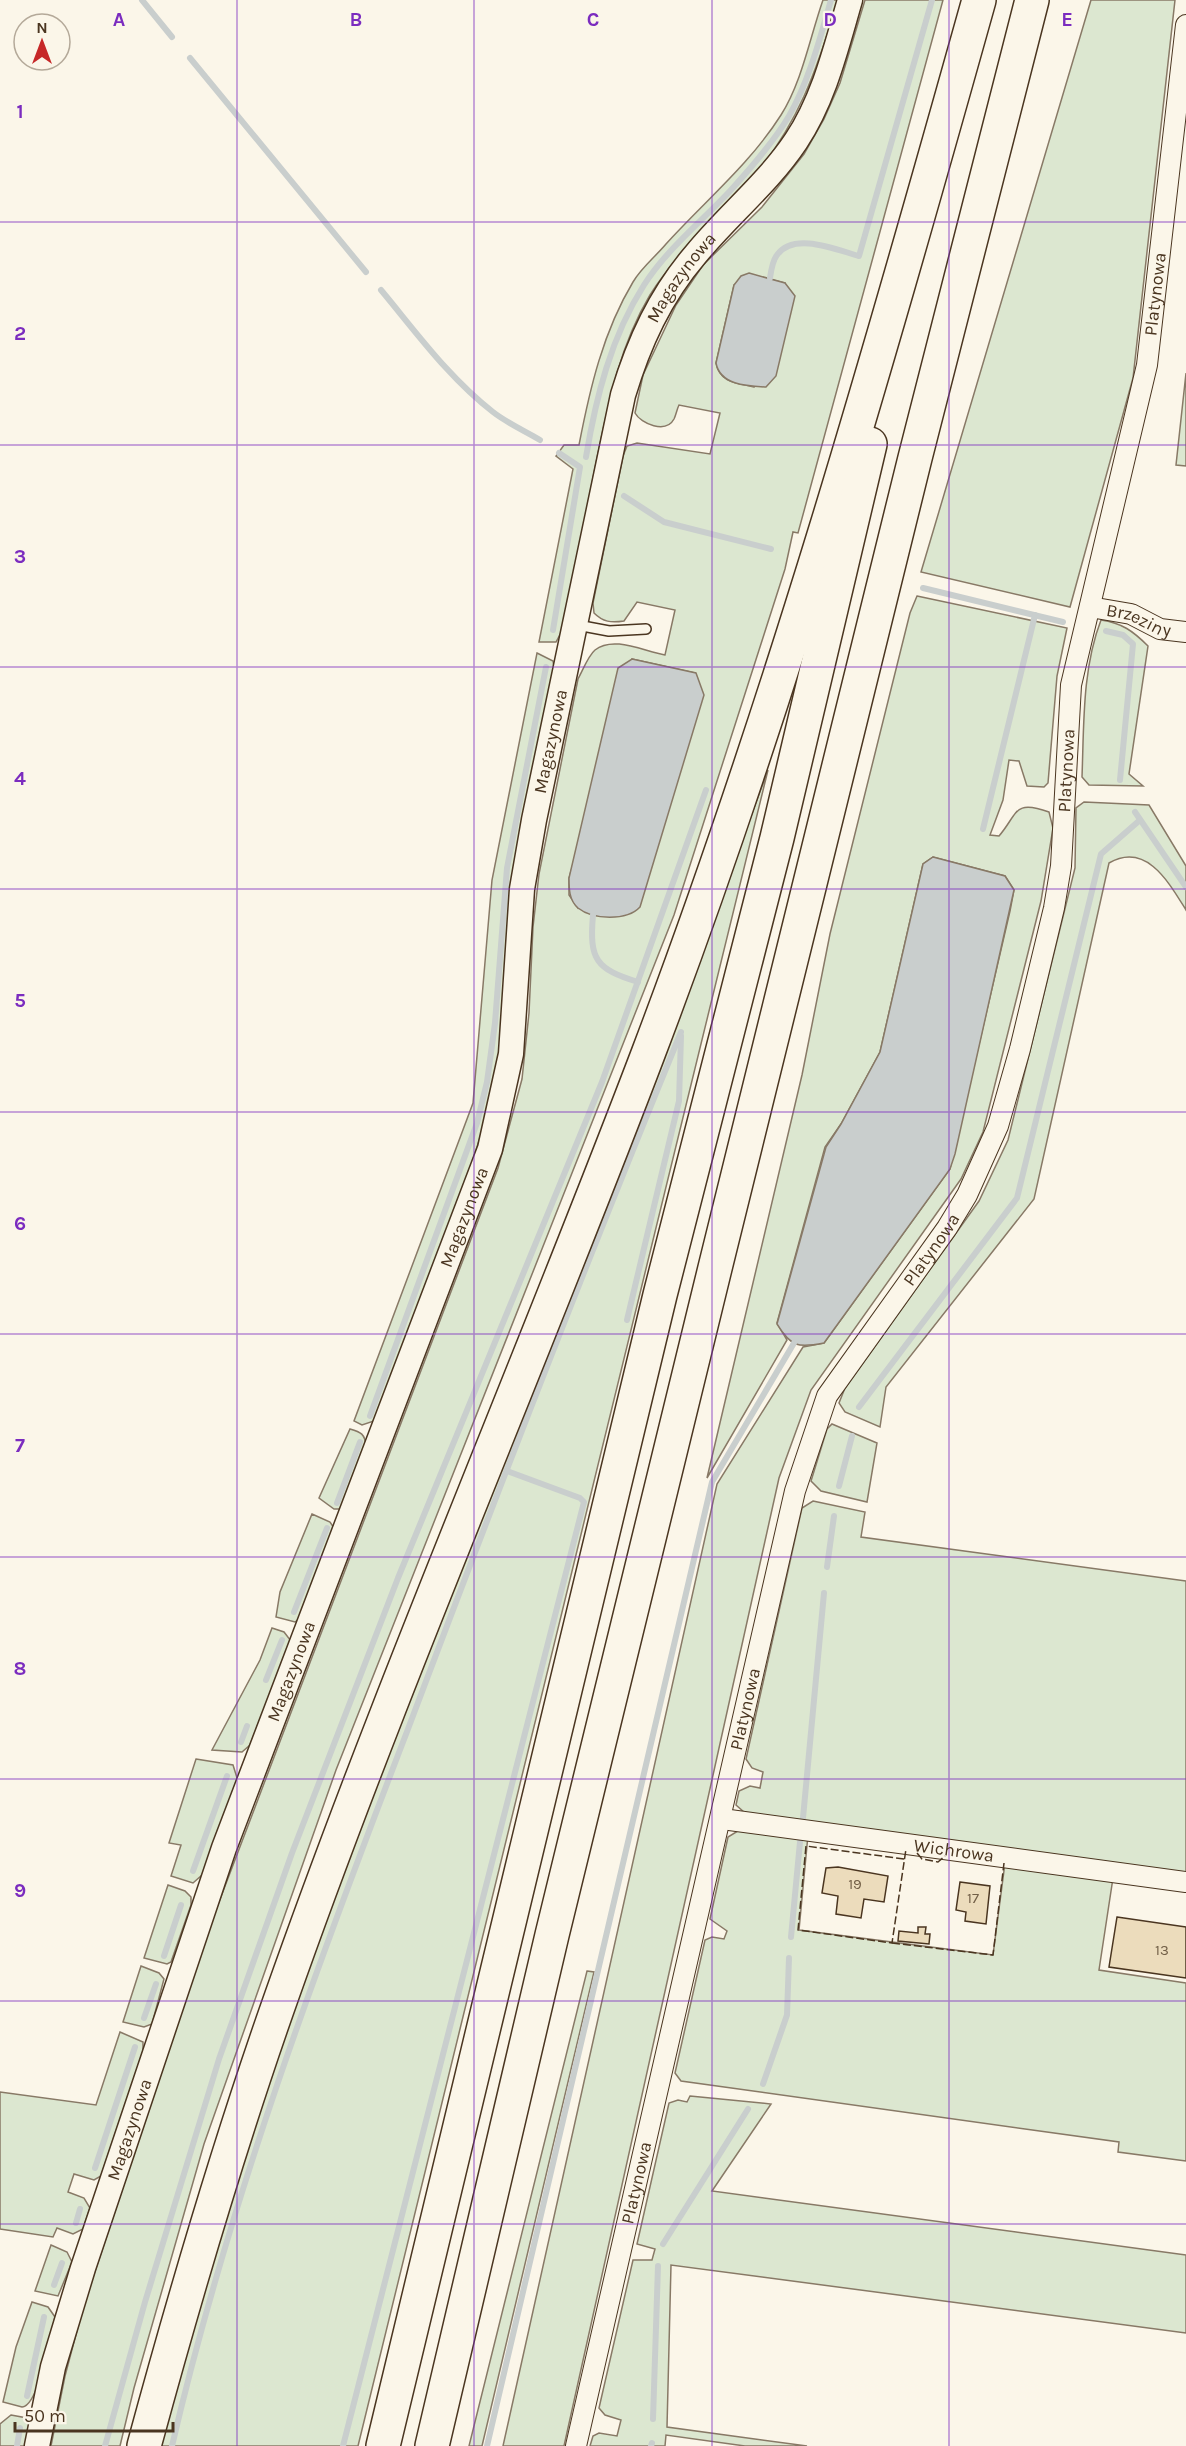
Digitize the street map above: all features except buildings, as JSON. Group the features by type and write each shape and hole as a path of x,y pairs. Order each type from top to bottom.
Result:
{"highway":[{"path":"144,2446 218,2188 279,2003 346,1818 647,1055 705,897 792,639 920,211 979,0"},
{"path":"432,2446 552,1935 707,1303 915,458 1032,0"},
{"path":"383,2446 657,1307 777,838 852,528 920,211"}],"street":[{"name":"Magazynowa","path":"37,2446 53,2367 82,2268 224,1848 490,1149 511,1054 522,889 623,395 644,333 659,304 695,254 775,170 797,139 824,88 850,0"},
{"name":"Platynowa","path":"576,2446 722,1819 795,1491 827,1396 947,1228 967,1195 998,1126 1054,908 1061,866 1071,685 1147,365 1186,25"},
{"name":"Brzeziny","path":"1090,607 1131,615 1160,629 1186,632"},
{"name":"Wichrowa","path":"722,1819 1186,1882"}],"lane":[{"path":"575,625 609,631 646,628"}],"green space":[{"path":"823,0 838,0 814,74 781,140 749,182 684,250 661,279 650,295 630,335 605,420 563,629 556,642 539,642 573,469 556,456 564,445 579,445 593,382 613,321 640,272 741,166 781,115 795,88"},
{"path":"865,0 943,0 798,533 793,532 785,569 674,915 336,1770 204,2144 134,2388 120,2446 51,2446 65,2376 84,2304 214,1915 498,1168 522,1079 539,874 578,679 592,653 603,646 620,644 665,655 675,610 637,602 624,621 615,622 604,620 594,613 593,603 623,456 627,446 637,443 710,454 720,413 679,405 670,424 660,427 648,424 635,413 643,375 676,305 703,265 762,207 804,154 824,119 840,83","holes":["749,274 785,283 754,387 725,378 721,375 716,363 734,285","632,659 695,673 578,908 569,895 569,878"]},
{"path":"1091,0 1175,0 1133,378 1070,607 921,572"},
{"path":"1186,373 1186,466 1176,465"},
{"path":"917,596 1067,628 1057,676 1048,783 1044,787 1027,786 1019,761 1009,760 1003,800 990,835 999,836 1022,808 1037,808 1049,812 1053,828 1041,901 983,1132 961,1179 811,1390 779,1478 564,2446 503,2446 717,1484 803,1347 824,1343 950,1169 1010,911 1014,890 1005,876 933,857 923,864 880,1052 841,1124 825,1147 777,1323 787,1340 707,1478 802,1075 830,934 910,613"},
{"path":"1101,620 1127,628 1148,646 1129,774 1143,786 1089,785 1082,777 1087,678"},
{"path":"537,653 553,661 554,667 494,1090 454,1216 407,1339 374,1421 362,1425 354,1421 473,1103 492,880"},
{"path":"768,770 358,2446 159,2446 242,2150 361,1815 665,1048"},
{"path":"1084,802 1149,805 1186,866 1186,910 1172,887 1155,868 1145,861 1134,857 1122,858 1109,863 1034,1199 886,1387 880,1427 845,1412 839,1403 845,1388 979,1201 1008,1140 1075,868 1076,808"},
{"path":"832,1424 877,1443 867,1502 821,1491 811,1481 827,1429"},
{"path":"350,1429 362,1434 366,1446 343,1504 340,1509 334,1509 319,1498"},
{"path":"813,1501 865,1512 861,1537 1186,1581 1186,1874 759,1816 744,1812 736,1805 739,1791 750,1786 760,1788 763,1772 752,1768 746,1759 802,1508"},
{"path":"312,1514 330,1522 334,1528 299,1619 295,1622 276,1617 280,1592"},
{"path":"272,1628 284,1632 291,1641 250,1745 242,1752 212,1750 260,1660"},
{"path":"196,1759 233,1765 238,1781 202,1875 193,1883 171,1876 181,1845 169,1843"},
{"path":"741,1829 808,1835 799,1930 993,1955 1005,1863 1113,1878 1099,1970 1186,1983 1186,2161 1118,2152 1119,2142 681,2081 675,2073 705,1940 712,1937 724,1939 727,1931 710,1919 728,1837"},
{"path":"168,1885 185,1891 191,1897 191,1905 171,1962 167,1964 144,1958"},
{"path":"141,1966 159,1973 164,1979 152,2024 144,2027 123,2022"},
{"path":"587,1971 594,1972 482,2446 469,2446"},
{"path":"120,2032 143,2042 143,2051 101,2176 94,2180 74,2174 68,2192 84,2198 90,2208 83,2229 73,2234 57,2228 53,2237 0,2229 0,2092 96,2105"},
{"path":"690,2096 771,2104 712,2191 1186,2255 1186,2333 671,2265 667,2427 807,2446 745,2446 666,2435 665,2446 590,2446 593,2436 599,2433 617,2436 621,2420 605,2415 599,2408 633,2260 652,2260 655,2249 637,2244 669,2103 678,2100 687,2102"},
{"path":"51,2245 67,2252 72,2262 58,2296 35,2291"},
{"path":"32,2302 48,2307 55,2317 39,2382 28,2404 22,2407 3,2402 16,2347"},
{"path":"11,2415 27,2418 29,2425 25,2446 0,2446 0,2424"}],"shaded area":[{"path":"749,273 785,283 795,296 776,376 766,387 735,383 723,376 716,363 734,285 741,276"},
{"path":"632,659 696,673 704,695 640,907 627,915 601,917 584,912 575,905 570,894 569,878 618,668"},
{"path":"933,857 1005,876 1014,890 955,1154 950,1169 824,1343 796,1344 777,1324 826,1147 880,1052 923,864"}],"waterway":[{"path":"142,0 172,37"},
{"path":"586,457 606,368 632,305 663,259 738,182 783,126 808,74 831,0"},
{"path":"770,278 777,255 794,244 816,244 859,256 932,0"},
{"path":"190,58 366,272"},
{"path":"381,290 462,385 498,416 540,440"},
{"path":"553,630 580,467 559,453"},
{"path":"624,496 664,522 771,549"},
{"path":"923,588 1063,622"},
{"path":"983,829 1035,615"},
{"path":"1106,631 1123,635 1133,644 1120,780"},
{"path":"370,1416 477,1123 487,1082 495,1023 507,868 546,667"},
{"path":"105,2446 145,2302 219,2059 292,1853 398,1578 602,1082 706,790"},
{"path":"1135,812 1186,887"},
{"path":"859,1407 1017,1198 1101,854 1140,820"},
{"path":"593,915 592,943 598,960 613,972 638,982"},
{"path":"172,2446 220,2264 248,2173 341,1905 508,1467 681,1032"},
{"path":"627,1320 679,1101 681,1036"},
{"path":"487,2446 712,1482 794,1343"},
{"path":"839,1486 852,1436"},
{"path":"337,1503 360,1442"},
{"path":"343,2446 584,1502 580,1498 507,1471"},
{"path":"827,1567 834,1516"},
{"path":"294,1612 327,1528"},
{"path":"803,1818 824,1593"},
{"path":"266,1680 282,1640"},
{"path":"241,1742 247,1726"},
{"path":"193,1871 227,1776"},
{"path":"791,1937 800,1842"},
{"path":"164,1956 181,1905"},
{"path":"763,2084 787,2015 789,1958"},
{"path":"144,2018 156,1984"},
{"path":"95,2168 135,2047"},
{"path":"663,2244 748,2109"},
{"path":"76,2223 80,2209"},
{"path":"54,2285 62,2263"},
{"path":"653,2419 658,2266"},
{"path":"27,2396 44,2317"},
{"path":"17,2446 20,2428"}],"fence":[{"path":"904,1859 806,1846 798,1930 892,1943 906,1849"},
{"path":"917,1853 922,1859 938,1862 945,1856"},
{"path":"892,1943 993,1955 1004,1863"}]}
